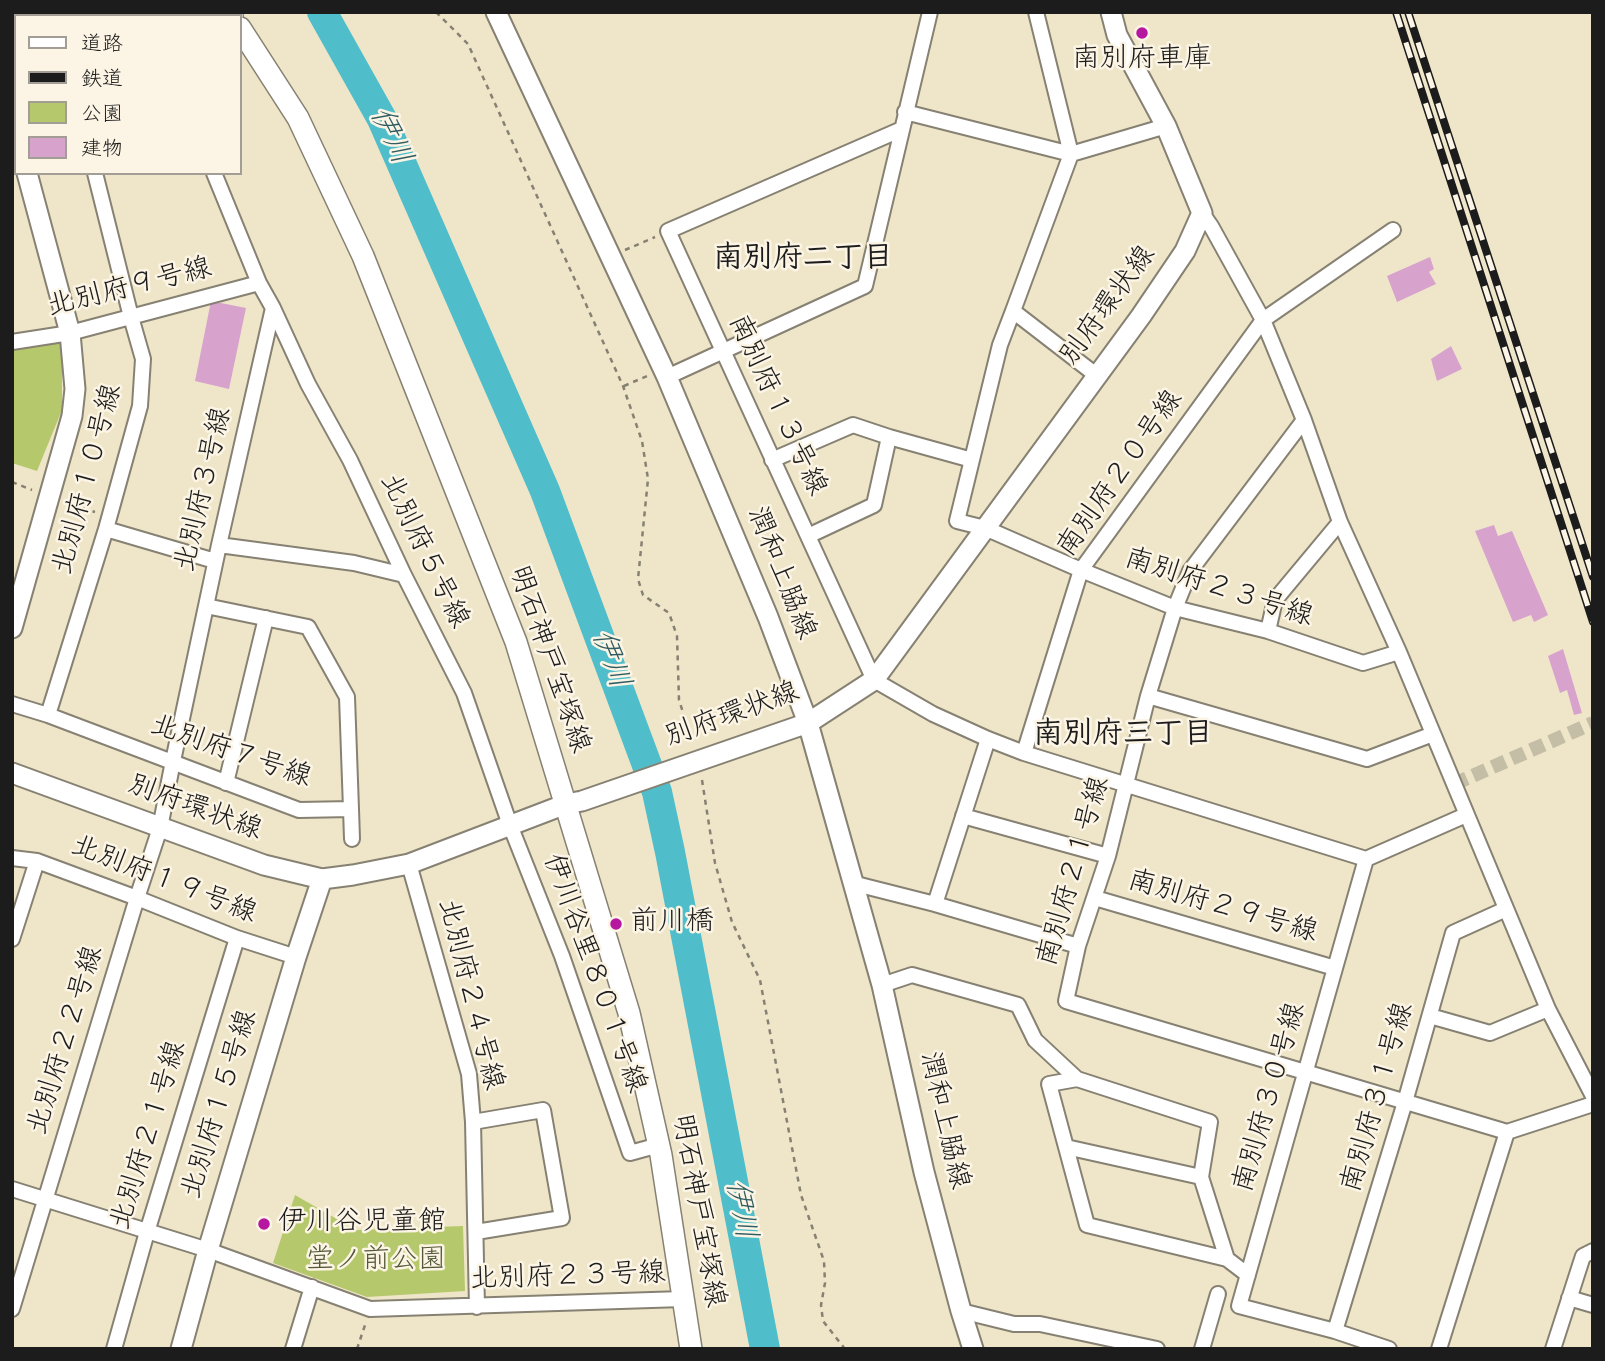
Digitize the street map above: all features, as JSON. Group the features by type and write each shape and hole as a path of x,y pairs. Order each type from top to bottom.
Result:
{"main road":[{"name":"明石神戸宝塚線","path":"242,31 298,118 363,256 516,642 574,803 629,1013 659,1145 691,1349"}],"street":[{"name":"潤和上脇線","path":"496,12 665,373 768,617 808,723 882,985 924,1172 973,1349"},
{"path":"665,373 723,352 865,286 930,12"},
{"path":"772,460 853,425 889,438 972,460 1000,345 1071,154 1036,12"},
{"path":"1111,12 1117,35 1166,126 1202,213 1263,320 1304,420 1340,522 1399,652 1548,1009 1593,1096"},
{"path":"905,112 1071,154 1166,126"},
{"path":"668,231 902,129"},
{"path":"12,628 72,416 75,389 70,333 28,175"},
{"name":"北別府１０号線","path":"48,715 140,406 143,359 96,175"},
{"path":"215,175 258,283 273,308"},
{"name":"別府環状線","path":"12,773 264,865 322,879 409,864 510,825 808,723 874,680 1141,316 1185,251 1202,213"},
{"name":"南別府２０号線","path":"1024,752 1081,570 1263,320 1393,230"},
{"name":"南別府１３号線","path":"668,231 874,680"},
{"name":"北別府９号線","path":"12,342 70,333 258,283"},
{"name":"北別府３号線","path":"160,828 215,561 273,308"},
{"name":"北別府５号線","path":"273,308 308,384 350,460 464,693 510,825"},
{"path":"1013,311 1096,375"},
{"name":"南別府２１号線","path":"1304,420 1190,571 1175,608 1148,696 1108,856 1078,946 1066,1001 1507,1132"},
{"path":"808,537 874,505 889,438"},
{"name":"南別府２３号線","path":"972,460 957,521 985,528 1175,608 1268,631 1363,663 1399,652"},
{"path":"1268,631 1275,600 1340,522"},
{"path":"107,523 215,561"},
{"path":"219,545 354,563 404,575"},
{"name":"北別府７号線","path":"12,704 173,761 299,810 351,809 347,697 308,627 206,606"},
{"path":"226,783 266,618"},
{"path":"874,680 933,714 1024,752 1366,859 1466,815"},
{"path":"1148,696 1367,759 1433,734"},
{"path":"935,904 988,738"},
{"path":"351,809 352,839"},
{"path":"963,816 1108,856"},
{"name":"伊川谷里８０１号線","path":"510,825 562,956 630,1153 659,1145"},
{"name":"北別府２２号線","path":"12,1309 160,828"},
{"name":"北別府１９号線","path":"12,858 37,861 237,938 296,957"},
{"name":"南別府３０号線","path":"1366,859 1239,1306 1335,1331 1389,1349"},
{"path":"12,939 37,861"},
{"name":"北別府２４号線","path":"409,864 469,1074 473,1122 477,1307"},
{"name":"北別府１５号線","path":"181,1349 208,1250 322,879"},
{"path":"852,883 1078,946"},
{"name":"南別府２９号線","path":"1095,898 1335,968"},
{"name":"南別府３１号線","path":"1335,1331 1454,933 1506,909"},
{"name":"北別府２１号線","path":"114,1349 237,938"},
{"path":"882,985 912,975 1018,1005 1035,1040 1077,1079 1210,1122 1201,1177 1227,1259"},
{"path":"1430,1016 1490,1034 1548,1009"},
{"path":"1077,1079 1049,1084 1087,1225 1227,1259 1248,1275"},
{"path":"1439,1349 1507,1132 1593,1104"},
{"path":"473,1122 543,1111 562,1218 476,1232"},
{"path":"1066,1147 1201,1177"},
{"name":"北別府２３号線","path":"12,1189 208,1250 370,1309 683,1299"},
{"path":"1553,1349 1583,1256 1593,1251"},
{"path":"293,1349 312,1287"},
{"path":"1202,1349 1218,1294"},
{"path":"1569,1298 1593,1305"},
{"path":"961,1311 1014,1324 1040,1324 1157,1349"}],"path":[{"path":"436,12 468,44 623,386 642,442 648,479 638,579 643,595 669,614 677,636 679,700 699,761 715,863 732,922 760,981 801,1195 824,1261 825,1283 821,1305 823,1321 845,1349"},
{"path":"610,257 668,231"},
{"path":"623,386 665,373"},
{"path":"50,497 107,523"},
{"path":"357,1349 370,1309"}],"green space":[{"path":"58,340 62,347 62,410 37,471 12,463 12,347"},
{"name":"堂ノ前公園","path":"295,1195 356,1230 463,1226 465,1291 367,1297 273,1263"}],"building":[{"path":"1430,257 1434,269 1429,272 1436,284 1397,302 1387,276"},
{"path":"211,301 246,308 229,389 195,381"},
{"path":"1451,346 1462,369 1437,381 1431,359"},
{"path":"1494,525 1498,536 1512,531 1548,615 1534,622 1531,615 1513,622 1475,531"},
{"path":"1563,649 1582,713 1574,715 1567,690 1560,693 1548,656"}],"waterway":[{"name":"伊川","path":"322,12 382,119 545,491 657,792 765,1349"}],"tunnel":[{"path":"1454,784 1593,723"}],"railway":[{"path":"1396,12 1593,622"},
{"path":"1408,12 1593,577"}],"place":[{"name":"南別府車庫","path":"1142,33"},
{"name":"前川橋","path":"616,924"},
{"name":"伊川谷児童館","path":"264,1224"}],"district":[{"name":"南別府二丁目","path":"803,261"},
{"name":"南別府三丁目","path":"1123,737"}]}
